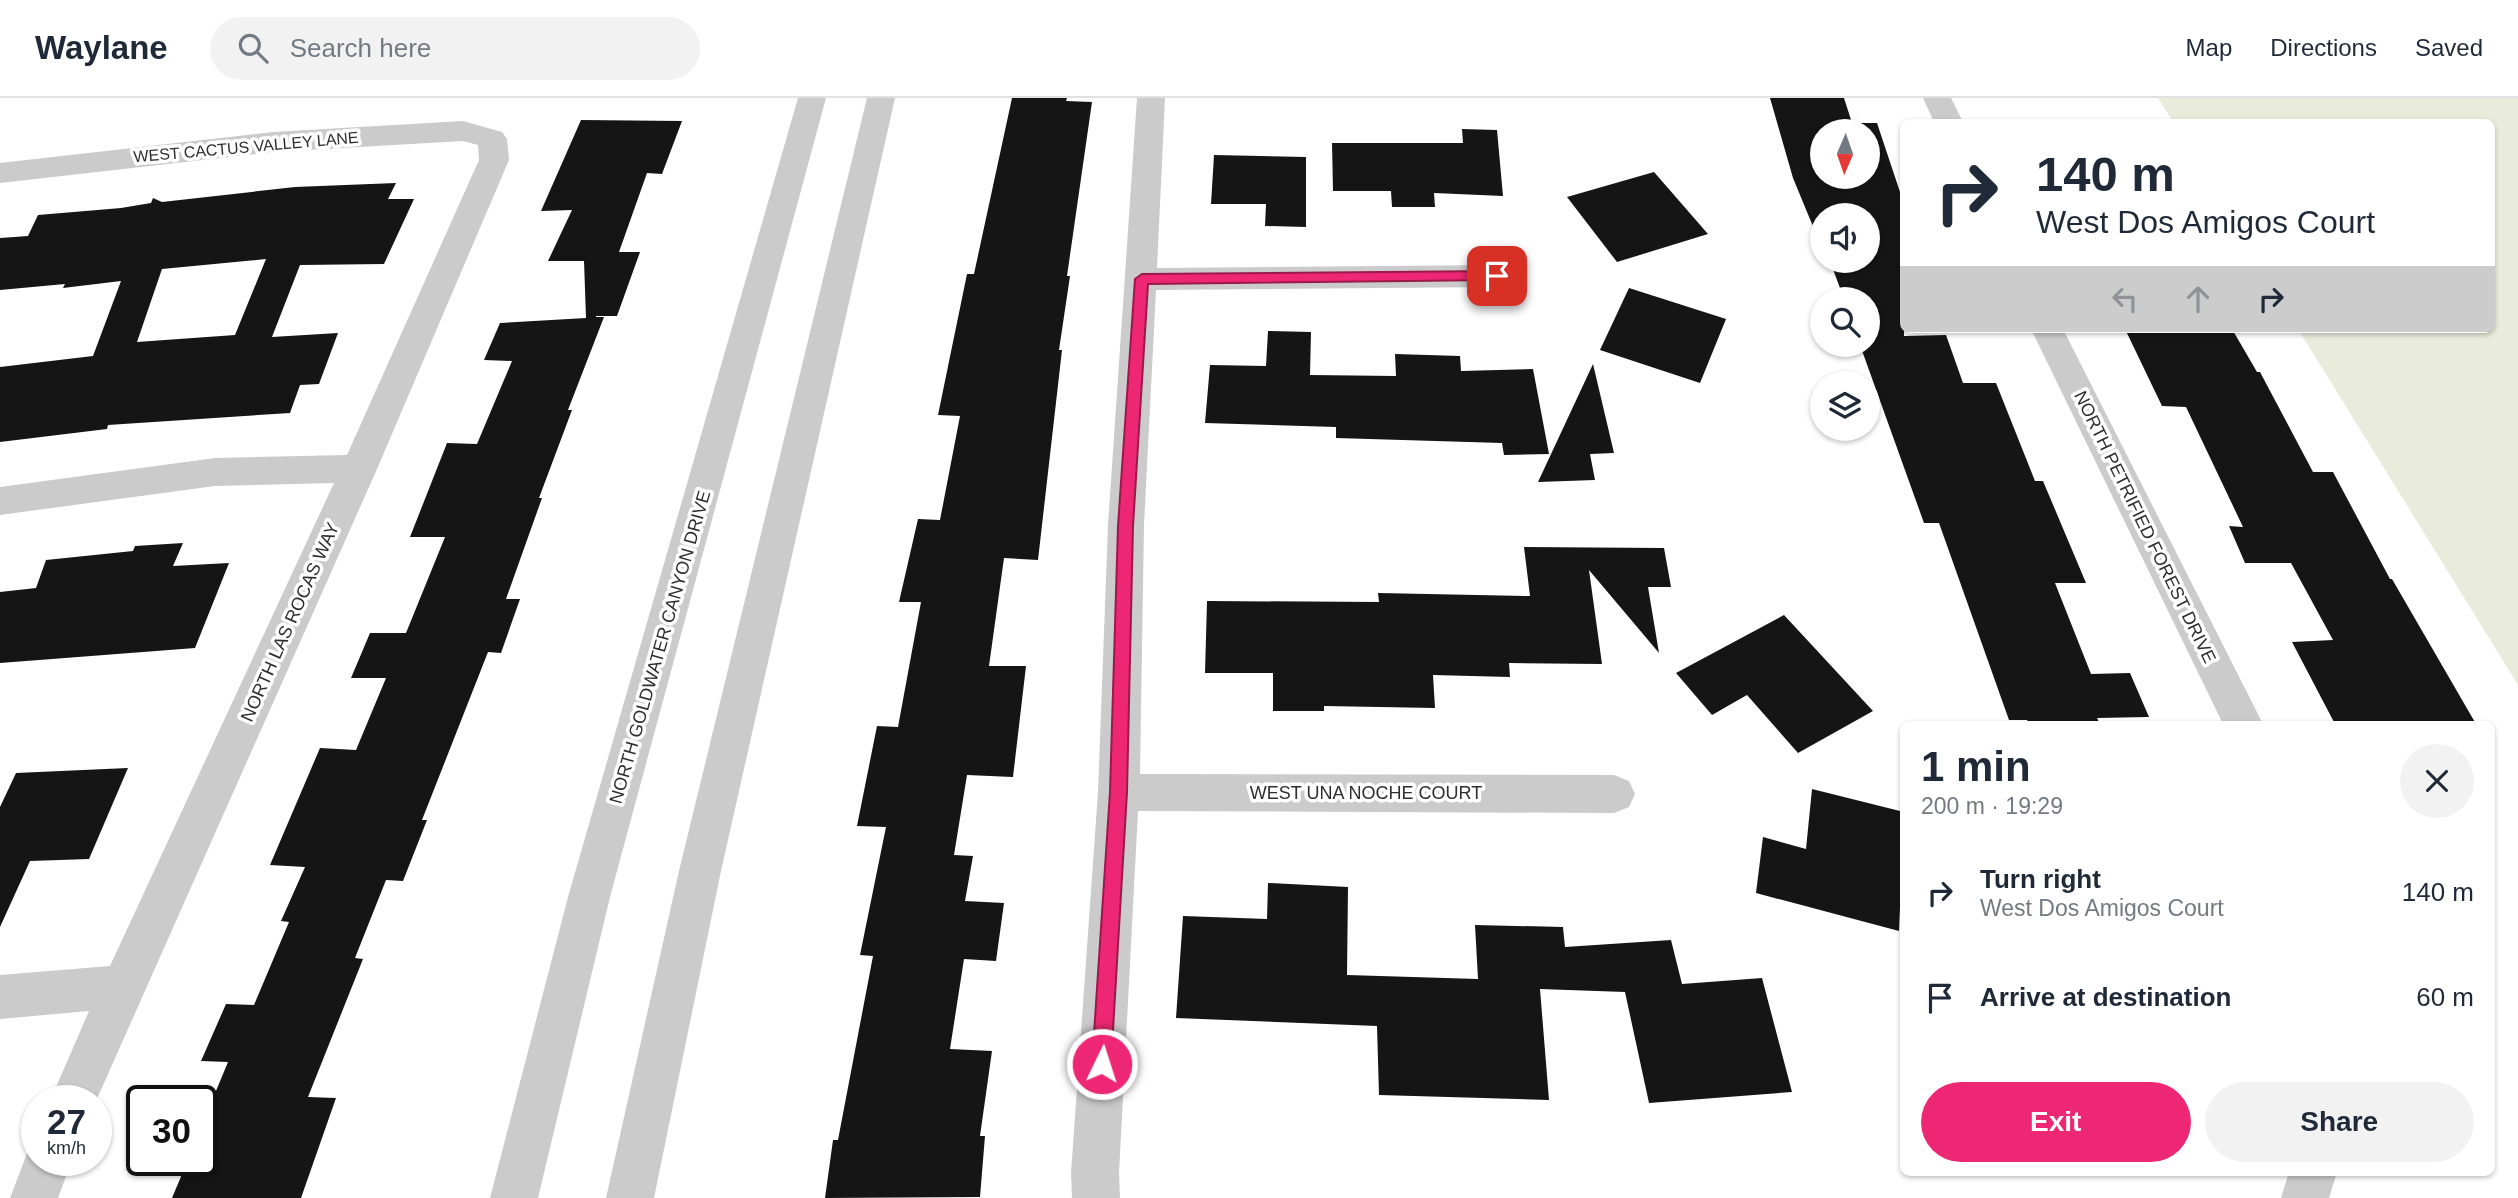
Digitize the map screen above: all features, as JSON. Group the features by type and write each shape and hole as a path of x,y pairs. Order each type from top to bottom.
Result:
{"street":[{"name":"NORTH GOLDWATER CANYON DRIVE","path":"514,1198 589,897 812,98"},
{"path":"629,1198 700,871 881,98"},
{"path":"1096,1198 1095,1173 1119,792 1126,526 1151,98"},
{"path":"1937,98 1947,119"},
{"name":"WEST CACTUS VALLEY LANE","path":"0,173 273,142 463,131 492,139"},
{"name":"NORTH LAS ROCAS WAY","path":"80,1085 121,987 190,842 359,469 494,160 492,139"},
{"path":"1142,279 1497,276"},
{"name":"NORTH PETRIFIED FOREST DRIVE","path":"2049,333 2242,721"},
{"path":"0,501 215,472 359,469"},
{"name":"WEST UNA NOCHE COURT","path":"1119,792 1614,794"},
{"path":"0,997 121,987"},
{"path":"34,1198 42,1176"},
{"path":"2305,1198 2312,1176"}],"green space":[{"path":"2158,98 2518,98 2518,685 2300,333 2495,333 2495,119 2171,119"}],"building":[{"path":"1012,98 1067,98 1066,101 1092,102 1067,276 1070,276 1059,350 1062,350 1038,560 1004,558 989,666 1026,666 1013,777 967,775 954,855 973,856 965,901 1004,903 996,961 964,959 950,1049 992,1051 980,1136 985,1136 980,1197 825,1198 833,1140 838,1140 873,956 860,955 886,827 857,826 877,726 898,727 921,602 899,602 918,519 940,520 960,416 938,415 967,274 974,274"},
{"path":"1770,98 1844,98 1851,119 1810,119 1810,189 1880,189 1880,132 1900,192 1900,333 1904,333 1904,336 1946,335 1963,383 1996,383 2035,481 2043,481 2086,583 2055,583 2091,674 2130,673 2149,717 2097,718 2098,721 2009,720 1939,523 1924,523 1880,401 1880,371 1869,371 1864,357 1880,357 1880,287 1840,287 1834,273 1880,273 1880,203 1810,203 1810,219 1793,178"},
{"path":"581,120 682,121 662,174 647,173 619,252 640,252 617,316 596,316 604,317 568,410 572,410 539,498 542,498 506,599 520,599 501,653 488,652 422,820 427,820 403,881 386,880 355,958 363,959 308,1097 336,1098 301,1198 172,1198 181,1176 217,1176 217,1088 228,1062 201,1061 226,1004 254,1005 289,922 281,921 305,867 270,865 320,748 356,750 386,678 351,678 370,633 406,633 445,537 410,537 447,443 477,444 512,361 484,360 500,323 586,318 584,261 548,261 572,210 541,211"},
{"path":"1462,129 1497,130 1503,196 1434,193 1435,207 1392,207 1391,191 1333,191 1332,143 1463,143"},
{"path":"1214,155 1306,157 1306,227 1265,226 1266,204 1211,204"},
{"path":"1654,172 1708,234 1617,262 1567,197"},
{"path":"396,183 388,199 414,199 384,264 300,265 272,337 338,333 319,384 300,385 290,413 108,425 107,429 0,442 0,367 93,356 121,281 63,288 65,284 0,290 0,238 28,236 38,215 121,208 151,203 153,198 162,202 295,187","holes":["266,259 235,335 137,342 162,269"]},
{"path":"1629,288 1726,319 1700,383 1600,350"},
{"path":"1268,331 1311,332 1310,375 1396,376 1395,354 1460,356 1461,371 1533,369 1549,454 1504,455 1502,443 1336,438 1336,427 1205,423 1210,365 1266,366"},
{"path":"2127,333 2234,333 2257,372 2260,372 2313,472 2333,472 2390,579 2474,721 2333,721 2292,642 2333,640 2291,563 2245,563 2229,526 2243,527 2186,407 2162,406"},
{"path":"1593,364 1614,453 1590,454 1595,480 1538,482"},
{"path":"183,543 173,566 229,563 195,648 0,663 0,592 36,588 46,560 133,551 135,546"},
{"path":"1524,547 1664,548 1671,587 1648,587 1659,653 1589,570 1602,664 1509,663 1510,677 1433,675 1435,708 1324,706 1324,711 1273,711 1273,673 1205,673 1207,601 1379,602 1378,593 1530,596"},
{"path":"1784,615 1873,711 1798,753 1747,695 1712,715 1676,673"},
{"path":"128,768 89,859 30,861 0,927 0,807 16,773"},
{"path":"1812,789 1900,811 1899,931 1756,893 1763,837 1806,849"},
{"path":"1268,883 1348,887 1347,975 1478,979 1475,925 1563,927 1565,947 1671,940 1682,984 1762,978 1792,1092 1649,1103 1625,992 1540,989 1549,1100 1379,1095 1377,1026 1176,1018 1183,916 1267,919"}],"route":[{"path":"1102,1064 1119,792 1126,526 1142,279 1497,276"}]}
